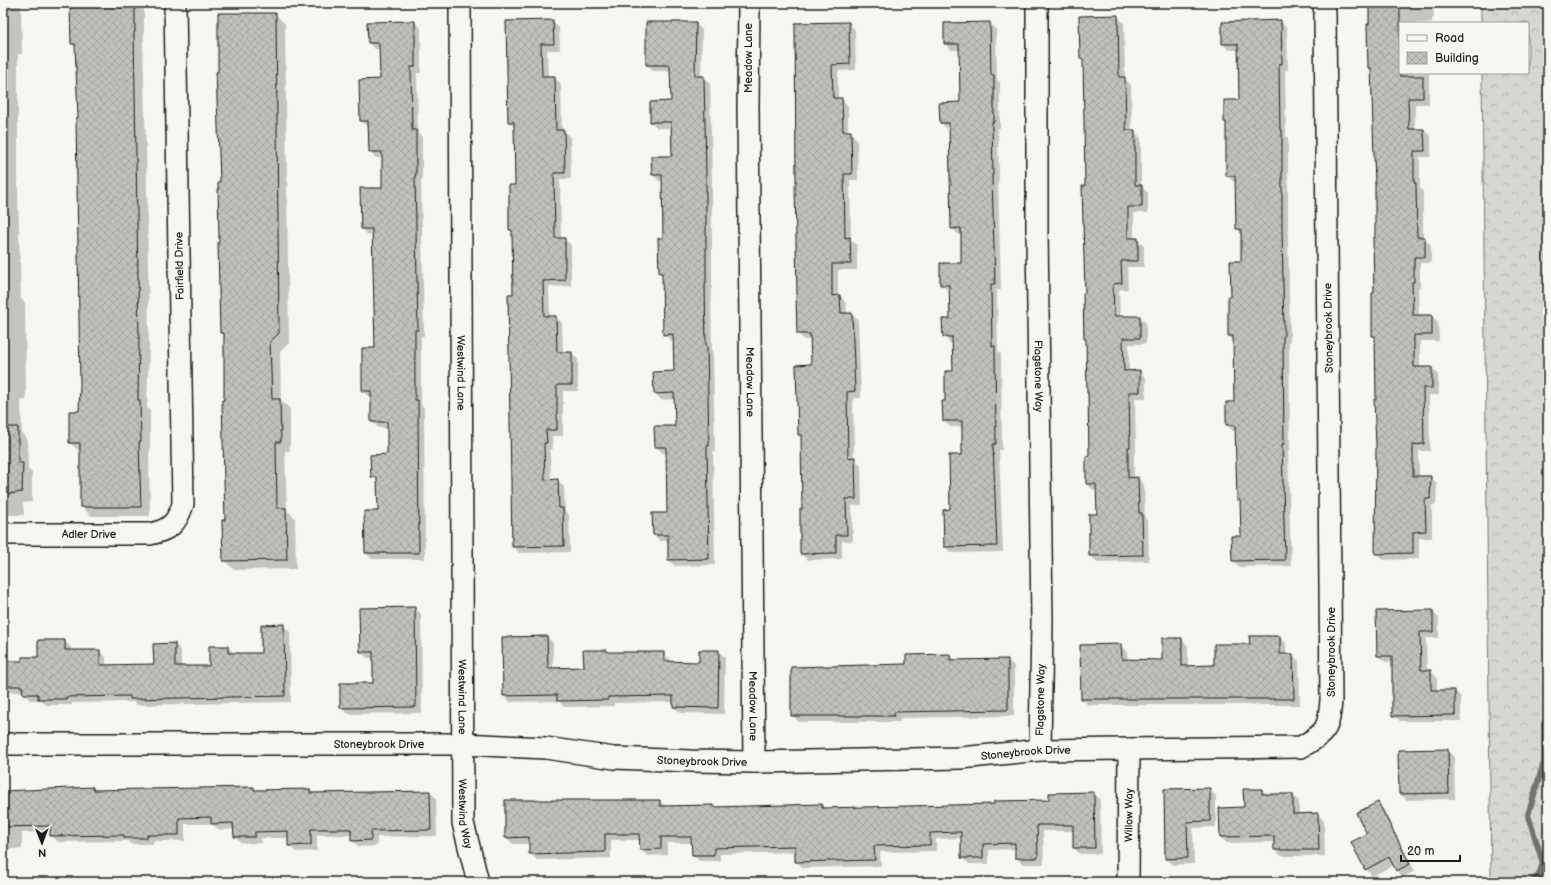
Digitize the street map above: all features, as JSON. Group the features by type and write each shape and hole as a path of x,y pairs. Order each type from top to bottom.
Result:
{"street":[{"name":"Fairfield Drive","path":"172,525 180,515 183,504 175,3"},
{"name":"Westwind Lane","path":"460,3 462,744"},
{"name":"Meadow Lane","path":"749,3 748,107 754,762"},
{"name":"Flagstone Way","path":"1037,3 1037,231 1042,614 1040,750"},
{"name":"Stoneybrook Drive","path":"3,744 462,744 546,748 614,758 754,762 961,758 1040,750 1301,747 1319,737 1330,720 1331,685 1324,7"},
{"name":"Adler Drive","path":"3,534 150,534 162,531 172,525"},
{"name":"Westwind Way","path":"462,744 463,823 478,882"},
{"name":"Willow Way","path":"1128,882 1129,749"}],"green space":[{"path":"1481,3 1548,3 1548,882 1491,882 1482,74 1529,74 1529,22 1481,22"}],"building":[{"path":"70,3 135,3 134,32 139,337 138,400 140,400 141,442 139,442 141,507 80,507 80,443 69,443 69,411 79,411 80,385 76,118 78,118 75,44 71,44"},
{"path":"1369,3 1400,3 1399,74 1400,76 1423,76 1423,98 1408,98 1409,129 1424,129 1425,151 1414,151 1417,237 1425,237 1425,257 1414,257 1414,282 1412,282 1413,315 1432,315 1432,335 1414,335 1414,367 1432,367 1432,388 1423,388 1424,444 1413,445 1413,476 1431,476 1430,499 1425,499 1426,531 1413,532 1413,553 1375,554 1376,445 1374,399 1376,399 1375,336 1372,336 1372,293 1374,293 1373,238 1375,238 1375,184 1371,68 1368,68 1367,24 1369,24"},
{"path":"218,13 276,13 279,333 270,342 272,399 280,399 281,442 276,442 277,508 286,508 287,560 223,561 222,520 225,520 222,400 224,400 224,333 220,333 218,242 218,182 220,182 216,72 218,72"},
{"path":"1118,15 1119,77 1125,77 1126,130 1135,130 1135,185 1142,185 1142,207 1128,207 1128,238 1138,238 1138,261 1121,261 1122,283 1113,284 1114,316 1140,316 1140,338 1123,338 1124,371 1140,370 1140,392 1129,392 1130,447 1128,447 1128,478 1138,477 1139,513 1142,513 1143,555 1089,556 1089,514 1097,514 1096,484 1086,484 1086,456 1089,456 1088,393 1086,339 1084,339 1083,293 1085,293 1082,186 1085,186 1083,59 1080,59 1079,16"},
{"path":"553,20 554,44 541,44 542,76 555,76 556,130 564,130 565,173 554,173 555,238 565,238 565,280 543,281 544,316 556,316 557,352 572,352 572,385 557,385 557,430 546,430 547,443 544,443 545,480 558,479 559,508 563,508 564,546 512,547 508,294 513,294 512,230 509,230 509,185 515,185 514,122 508,122 506,21"},
{"path":"1281,20 1282,64 1279,64 1280,130 1282,130 1284,444 1282,444 1285,560 1232,561 1231,536 1241,536 1240,500 1237,500 1235,425 1226,425 1226,402 1234,402 1233,336 1228,336 1228,296 1231,296 1230,261 1241,261 1241,229 1236,229 1235,176 1226,176 1226,122 1224,122 1224,100 1239,100 1238,44 1222,44 1222,22"},
{"path":"415,21 415,67 411,67 412,130 416,130 415,175 418,330 415,330 415,400 418,400 419,553 365,553 364,511 378,511 377,477 371,477 370,455 387,454 387,422 371,422 371,391 362,391 362,348 375,348 372,229 361,229 360,188 382,188 382,152 369,152 368,121 360,121 359,80 380,79 379,43 368,43 367,22"},
{"path":"646,22 696,22 695,76 704,76 709,559 668,560 668,535 653,535 652,513 667,513 666,447 655,447 654,426 675,426 674,393 654,394 653,372 674,371 673,334 663,335 662,273 659,273 658,238 663,238 662,175 652,175 651,156 672,156 671,122 650,122 650,102 671,101 670,65 646,65"},
{"path":"849,22 850,64 832,65 833,98 842,98 843,131 851,131 852,174 844,174 845,238 850,237 851,264 832,264 832,296 840,295 841,313 852,313 855,391 847,392 848,458 855,457 856,499 846,499 847,535 836,535 836,553 800,554 800,509 802,509 801,435 798,435 796,365 811,364 810,334 797,334 795,23"},
{"path":"990,22 991,75 994,75 992,175 995,284 991,284 992,346 995,346 996,444 993,444 997,546 944,547 943,510 950,509 949,455 962,455 962,421 943,421 942,401 945,401 945,371 953,371 952,337 943,337 942,319 950,319 949,285 940,285 940,263 961,263 961,228 951,229 949,123 940,123 939,103 960,102 959,44 944,44 944,23"},
{"path":"3,427 18,427 18,463 23,463 22,492 3,495"},
{"path":"415,607 416,707 340,708 340,683 373,683 373,652 360,652 359,608"},
{"path":"1433,610 1433,632 1420,632 1421,670 1431,670 1431,690 1455,690 1455,715 1392,716 1392,656 1377,656 1376,611"},
{"path":"284,624 285,696 130,699 130,696 38,699 38,694 23,694 22,686 3,686 3,661 22,661 22,657 38,657 38,640 65,640 65,650 100,650 100,665 154,664 153,644 175,643 175,666 209,666 209,646 228,646 228,653 261,653 261,625"},
{"path":"547,636 548,668 584,667 583,650 607,650 607,652 664,652 664,661 699,662 699,650 719,650 718,708 673,707 673,696 608,697 608,700 557,701 557,695 503,696 502,637"},
{"path":"1249,636 1280,636 1280,654 1293,654 1294,699 1081,699 1080,645 1121,644 1122,659 1162,660 1162,638 1182,638 1182,666 1214,665 1214,644 1250,644"},
{"path":"950,654 950,660 1008,659 1008,710 894,712 894,716 791,716 791,667 906,664 906,655"},
{"path":"1448,749 1449,793 1399,794 1398,750"},
{"path":"93,787 93,790 254,787 254,790 310,789 310,793 430,791 431,830 371,831 371,840 351,841 351,829 311,829 311,845 288,846 288,831 255,832 255,837 234,837 233,823 211,824 211,817 179,818 179,835 147,835 147,838 124,838 124,835 50,836 50,826 3,827 3,791"},
{"path":"1210,788 1210,821 1187,822 1188,858 1165,859 1164,789"},
{"path":"1243,789 1262,789 1262,794 1293,794 1293,814 1318,813 1319,850 1274,850 1274,836 1220,837 1219,808 1244,807"},
{"path":"1094,792 1095,848 1073,848 1073,825 1037,825 1038,858 1015,858 1015,843 983,844 983,858 961,858 961,832 930,833 930,845 874,846 875,860 795,862 795,846 714,848 714,855 692,855 691,837 661,837 661,849 640,850 639,834 605,834 605,852 529,854 529,837 505,838 505,800 660,800 660,806 713,805 713,807 822,804 822,808 994,804 994,801 1049,800 1049,793"},
{"path":"1378,802 1410,864 1396,871 1389,857 1365,870 1351,842 1367,834 1356,813"}],"waterway":[{"path":"1531,882 1539,875 1543,863 1528,815 1544,762 1544,724 1548,718"}]}
